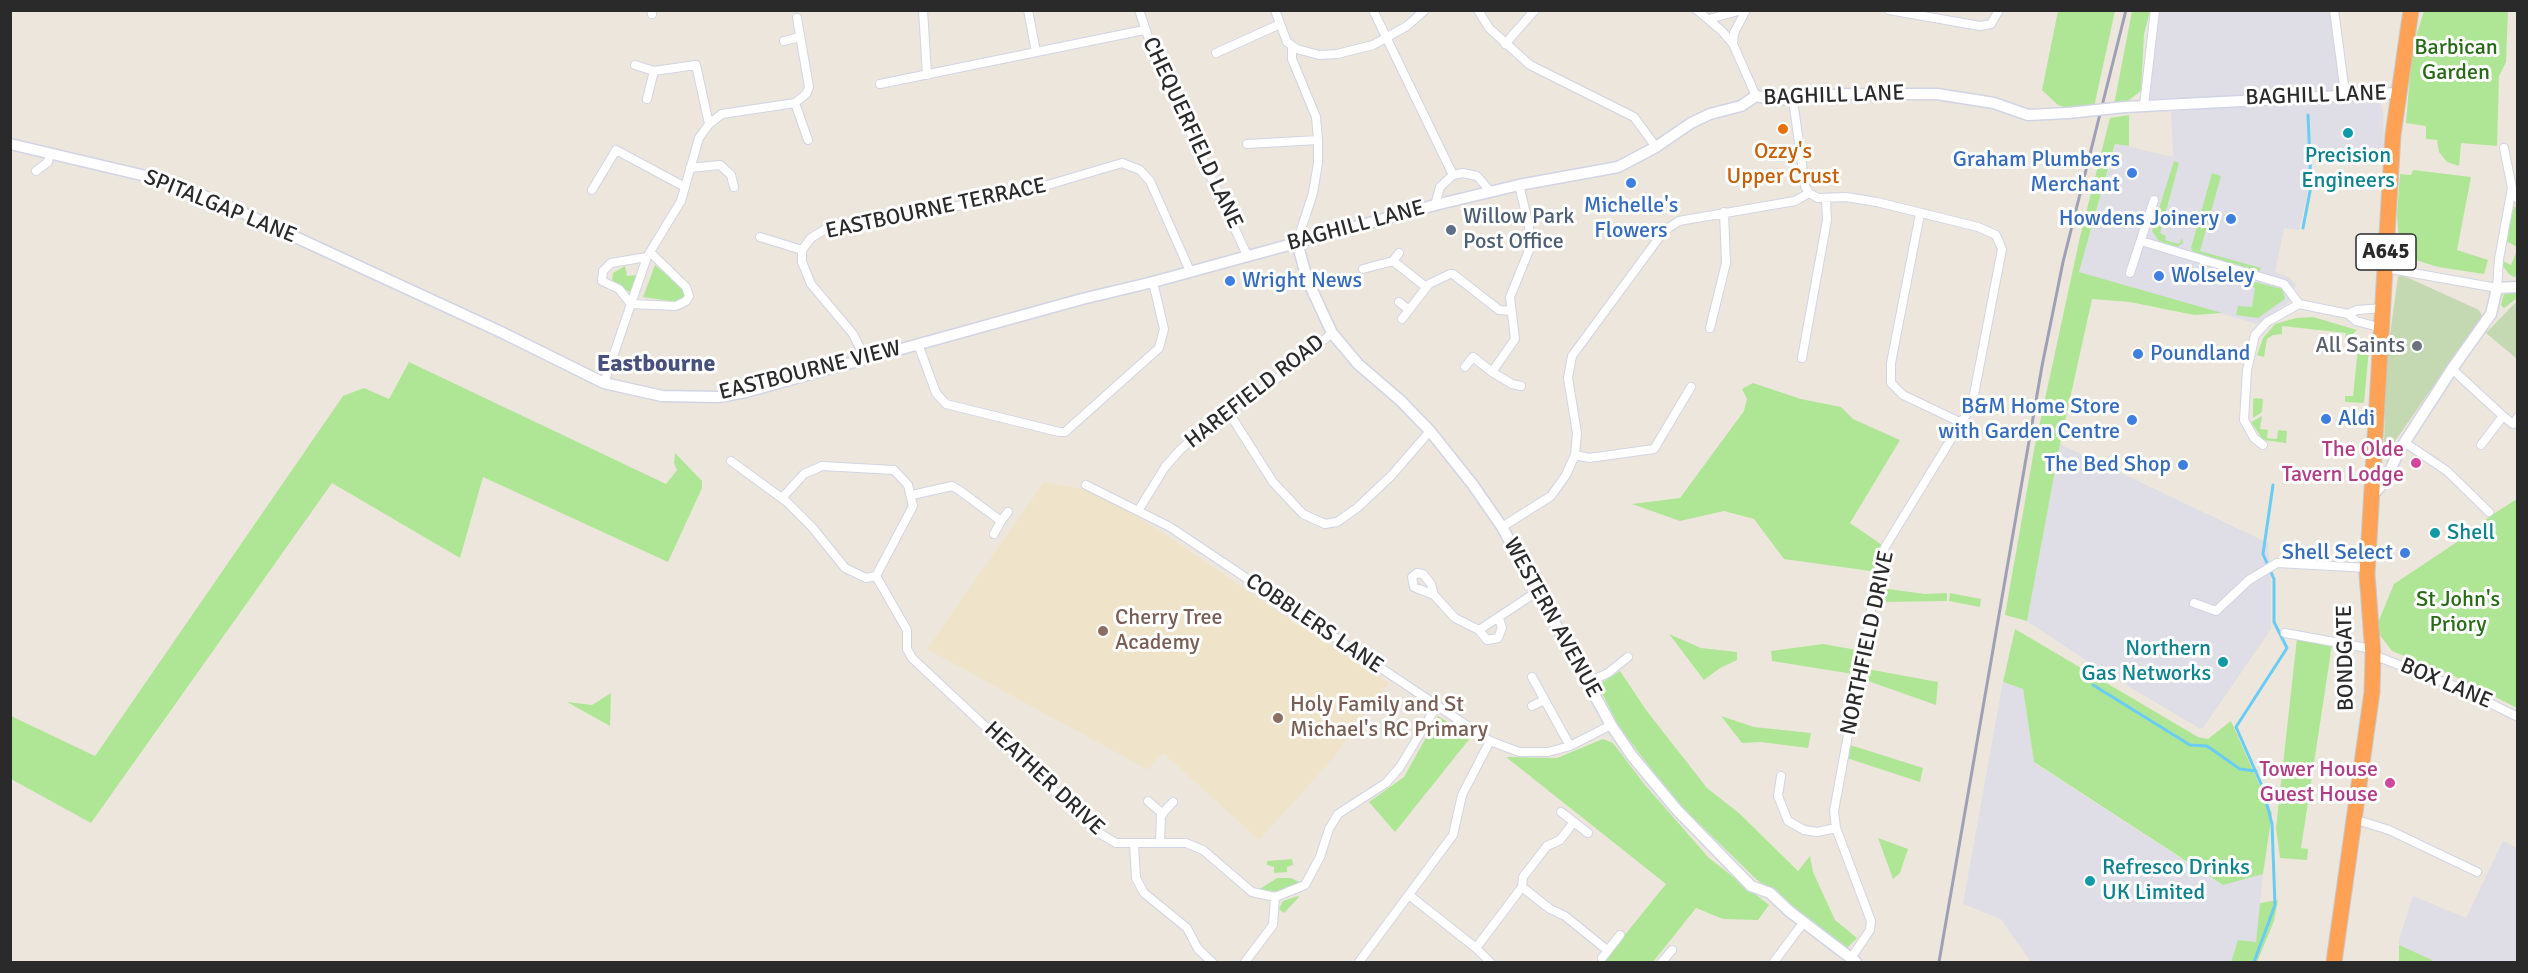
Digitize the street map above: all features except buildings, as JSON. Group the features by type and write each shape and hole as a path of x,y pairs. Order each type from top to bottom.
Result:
{"highway":[{"name":"A645","path":"2375,458 2385,268 2398,93 2411,10"},
{"name":"BONDGATE","path":"2334,963 2368,730 2372,652 2368,568 2375,458"}],"street":[{"path":"923,10 927,75"},
{"path":"1028,10 1036,52"},
{"name":"CHEQUERFIELD LANE","path":"1139,10 1144,30 1247,255"},
{"path":"1275,10 1278,25 1292,46 1305,53 1337,54 1373,45 1386,39 1425,10"},
{"path":"1373,10 1454,175"},
{"path":"1478,10 1489,28 1530,65 1634,117 1656,147"},
{"path":"1505,44 1535,10"},
{"path":"1709,19 1744,10"},
{"path":"1733,45 1734,33 1744,10"},
{"path":"1894,11 1980,26 1991,24 1999,10"},
{"path":"2144,105 2155,10"},
{"path":"2334,10 2345,93"},
{"path":"1698,11 1709,19 1733,45 1756,96"},
{"path":"604,382 649,255 681,201 699,138 709,124 722,114 803,100 809,87 797,18"},
{"path":"1216,53 1278,25"},
{"path":"880,84 1144,30"},
{"path":"784,41 800,37"},
{"path":"1292,46 1291,55 1312,106 1318,140 1318,163 1313,193 1297,242"},
{"path":"635,65 654,71 696,65 709,124"},
{"path":"647,99 654,71"},
{"name":"BAGHILL LANE","path":"1190,271 1490,191 1618,167 1656,147 1691,123 1710,114 1742,106 1756,96 1767,99 1793,100 1844,94 1937,94 1994,103 2028,115 2144,105 2345,93 2398,93"},
{"path":"1502,527 1551,496 1561,484 1575,454 1577,433 1568,378 1572,356 1664,231 1679,220 1796,201 1809,193 1805,186 1793,100"},
{"path":"795,103 808,140"},
{"path":"1247,144 1318,140"},
{"name":"SPITALGAP LANE","path":"10,144 167,181 226,205 342,260"},
{"path":"2504,148 2512,188 2517,199"},
{"path":"592,190 616,150 685,187"},
{"path":"36,171 48,162 50,153"},
{"name":"EASTBOURNE TERRACE","path":"865,358 853,334 811,284 802,262 802,250 811,238 824,230 1007,197 1122,163 1140,170 1150,181 1190,271"},
{"path":"690,168 720,165 735,180"},
{"path":"1435,205 1440,187 1454,175 1463,173 1477,176 1490,191"},
{"path":"1492,372 1515,339 1510,297 1530,248 1529,226 1519,185"},
{"path":"2372,496 2385,481 2402,447 2452,369 2491,314 2512,188"},
{"name":"NORTHFIELD DRIVE","path":"1809,193 1826,198 1846,197 1992,232 1999,239 2002,249 1976,394 1962,423 1885,547 1881,559 1834,811 1836,828 1871,921 1870,930 1854,960"},
{"path":"1802,358 1827,220 1826,198"},
{"path":"2130,273 2154,200"},
{"path":"1710,328 1726,263 1724,212"},
{"path":"1920,214 1891,363 1891,383 1903,395 1962,423"},
{"name":"EASTBOURNE TERRACE","path":"760,237 802,250"},
{"path":"2141,241 2284,284 2299,304"},
{"name":"WESTERN AVENUE","path":"1297,242 1307,279 1332,333 1358,364 1401,401 1430,431 1467,476 1502,527 1611,725 1649,777 1702,837 1742,874 1750,886 1770,893 1803,923 1854,960"},
{"path":"1363,269 1393,261 1399,253"},
{"path":"649,255 686,287 688,296 686,301 676,306 631,304 619,289 602,281 603,271 611,263 649,255"},
{"name":"EASTBOURNE VIEW","path":"342,260 604,382 662,396 718,397 746,392 1190,271"},
{"path":"1393,261 1426,287"},
{"path":"2385,268 2497,288 2517,287"},
{"path":"1402,319 1426,287 1453,274 1499,310 1511,311"},
{"path":"918,344 936,393 946,404 1065,432 1159,348 1164,329 1153,282"},
{"path":"1399,302 1409,310"},
{"path":"2263,445 2254,438 2245,422 2247,370 2255,336 2266,322 2299,304 2348,314 2356,321 2382,328"},
{"path":"2348,314 2357,309 2383,309"},
{"name":"HAREFIELD ROAD","path":"1138,511 1165,467 1180,450 1200,432 1282,375 1332,333"},
{"path":"1465,368 1473,357 1492,372 1512,384 1521,386"},
{"path":"2452,369 2503,416 2513,423 2517,417"},
{"path":"1575,454 1589,458 1654,449 1691,387"},
{"path":"1229,413 1273,482 1303,514 1325,524 1337,522 1357,507 1390,476 1430,431"},
{"path":"2481,445 2503,416"},
{"path":"2375,458 2392,456 2402,447"},
{"path":"2402,447 2447,471 2489,512"},
{"path":"731,462 782,498 812,527 845,568 866,578 876,576 913,506 908,485 894,470 822,466 804,474 782,498"},
{"name":"COBBLERS LANE","path":"1086,485 1170,527 1490,741 1519,752 1535,753 1570,746 1611,725"},
{"path":"912,495 952,486 1001,521"},
{"path":"994,534 1008,512"},
{"path":"2194,603 2217,611 2268,567 2284,563 2368,568"},
{"name":"HEATHER DRIVE","path":"876,576 907,630 907,649 912,658 1099,833 1116,843 1186,843 1203,850 1252,892 1275,897"},
{"path":"1479,630 1538,591"},
{"path":"1434,595 1455,618 1479,630 1487,640 1498,638 1502,628 1499,618"},
{"name":"BOX LANE","path":"2285,633 2372,652 2457,687 2517,717"},
{"path":"1587,683 1608,674 1628,657"},
{"path":"1532,677 1570,746"},
{"path":"1532,706 1544,700"},
{"path":"1245,963 1273,924 1275,897 1297,891 1308,882 1329,829 1338,814 1386,783 1400,767 1436,707"},
{"path":"1359,963 1453,835 1462,795 1490,741"},
{"path":"1781,776 1778,796 1788,821 1804,830 1817,832 1836,828"},
{"path":"1148,801 1163,813"},
{"path":"1160,843 1163,813 1173,802"},
{"path":"1562,812 1588,833"},
{"path":"2354,819 2389,830 2477,872"},
{"path":"1476,948 1522,887 1523,877 1547,846 1560,840 1574,822"},
{"path":"1134,844 1136,878 1144,893 1187,928 1198,949 1212,963"},
{"path":"1522,887 1550,909 1565,916 1607,950"},
{"path":"1409,895 1476,948 1490,963"},
{"path":"1774,963 1803,923"},
{"path":"1602,958 1620,935"},
{"path":"1662,963 1672,950"}],"shaded area":[{"path":"2155,11 2337,11 2352,98 2376,99 2381,104 2384,150 2366,150 2365,155 2312,154 2310,182 2299,230 2284,228 2275,272 2288,277 2296,284 2289,302 2257,324 2079,272 2116,144 2173,157 2171,103 2144,105"},
{"path":"2060,444 2268,543 2271,629 2203,728 2199,728 2096,667 2027,621"},
{"name":"Cherry Tree Academy","path":"1044,482 1091,490 1162,532 1280,613 1389,683 1330,762 1259,840 1163,753 1148,770 927,649"},
{"path":"2003,682 2023,689 2034,763 2222,885 2263,874 2256,942 2238,940 2231,962 2031,962 2001,919 1963,904"},
{"path":"2503,841 2517,848 2517,962 2399,962 2399,940 2413,896 2466,918"}],"green space":[{"path":"2058,11 2115,11 2094,107 2070,109 2058,105 2042,90"},
{"path":"2132,11 2150,11 2144,34 2141,91 2125,103 2114,105"},
{"name":"Barbican Garden","path":"2424,11 2508,11 2506,62 2499,76 2497,146 2461,143 2459,166 2447,162 2439,152 2437,140 2426,139 2426,126 2406,123 2412,50"},
{"path":"2129,115 2129,146 2115,144 2079,272 2222,313 2194,315 2130,302 2092,299 2060,444 2027,621 2005,615 2034,450 2080,237 2110,118"},
{"path":"2174,161 2179,163 2160,233 2166,236 2165,240 2179,244 2182,238 2183,243 2177,247 2159,241 2152,231"},
{"path":"2413,170 2471,177 2457,250 2488,260 2484,274 2438,267 2400,255 2397,214 2400,174 2411,175"},
{"path":"2212,173 2221,176 2200,251 2261,268 2260,271 2193,252 2191,248"},
{"path":"2514,207 2517,207 2517,247 2506,241"},
{"path":"2517,250 2517,276 2514,277 2502,265 2503,261 2511,265"},
{"path":"655,265 684,290 685,297 675,302 643,297"},
{"path":"625,266 627,276 638,275 631,293 612,280 613,273"},
{"path":"2402,275 2479,310 2482,316 2393,444 2384,442 2387,356 2398,277"},
{"path":"2251,281 2282,289 2285,299 2258,318 2236,315 2238,306 2252,307 2255,288 2249,286"},
{"path":"2517,290 2517,298 2504,308 2501,305 2504,293"},
{"path":"2517,301 2517,359 2486,333"},
{"path":"2313,317 2357,330 2345,341 2346,333 2282,326 2282,334 2273,335 2267,339 2264,357 2257,355 2263,338 2275,324 2296,318"},
{"path":"2358,348 2369,348 2364,403 2345,402 2345,396 2353,396"},
{"path":"409,362 666,484 677,470 674,463 675,453 702,481 702,488 668,562 483,477 460,558 332,483 91,823 11,779 11,716 95,756 343,396 364,388 389,399"},
{"path":"1753,383 1801,399 1841,407 1853,419 1900,440 1850,523 1885,547 1878,572 1784,559 1754,519 1724,511 1680,521 1632,504 1680,498 1744,411 1747,399 1742,389"},
{"path":"2253,399 2263,399 2262,412 2253,418"},
{"path":"2262,416 2260,429 2268,430 2267,438 2277,439 2278,430 2287,431 2286,443 2263,440 2251,422"},
{"name":"St John's Priory","path":"2517,499 2517,708 2450,674 2392,651 2379,634 2377,625 2394,584"},
{"path":"1881,588 1925,594 1947,593 1947,601 1879,602"},
{"path":"1950,593 1981,599 1980,607 1949,601"},
{"path":"2015,629 2198,737 2208,739 2231,721 2272,813 2263,874 2223,885 2034,762 2023,689 2003,682"},
{"path":"1669,634 1701,648 1737,652 1737,660 1720,668 1704,680"},
{"path":"2297,638 2332,645 2301,848 2308,849 2307,860 2280,858 2276,828"},
{"path":"1823,644 1857,650 1853,674 1772,661 1771,651"},
{"path":"1867,669 1938,682 1936,705 1865,680"},
{"path":"1620,671 1646,710 1707,788 1740,814 1798,871 1810,856 1813,872 1835,920 1857,938 1847,948 1756,879 1675,800 1619,727 1598,685"},
{"path":"611,693 610,726 567,702 592,705"},
{"path":"1438,716 1471,737 1395,832 1369,802 1404,777"},
{"path":"1721,716 1754,727 1811,733 1808,748 1761,742 1742,743"},
{"path":"1603,739 1613,743 1645,785 1709,858 1769,905 1758,920 1723,919 1696,908 1653,962 1603,962 1666,884 1506,757 1557,758"},
{"path":"1847,744 1923,768 1920,782 1844,757"},
{"path":"1878,838 1908,849 1900,873 1893,879"},
{"path":"1292,859 1293,865 1287,867 1287,872 1274,873 1274,867 1267,865 1267,861"},
{"path":"1277,878 1291,878 1301,883 1278,892 1260,889"},
{"path":"1298,896 1284,913 1279,909 1283,901"},
{"path":"2278,900 2274,921 2257,962 2231,962 2238,940 2256,942 2260,903"},
{"path":"2399,945 2432,960 2431,962 2399,962"}],"waterway":[{"path":"2303,228 2311,186 2308,115"},
{"path":"2254,962 2275,905 2272,824 2262,786 2236,727 2287,648 2274,622 2274,579 2263,554 2273,485"},
{"path":"2093,685 2190,745 2207,746 2240,769 2256,771"}],"railway":[{"path":"1939,962 2042,366 2063,262 2126,10"}],"place":[{"name":"Ozzy's Upper Crust","path":"1783,129"},
{"name":"Precision Engineers","path":"2348,133"},
{"name":"Graham Plumbers Merchant","path":"2132,173"},
{"name":"Michelle's Flowers","path":"1631,183"},
{"name":"Howdens Joinery","path":"2231,219"},
{"name":"Willow Park Post Office","path":"1451,230"},
{"name":"Wolseley","path":"2159,276"},
{"name":"Wright News","path":"1230,281"},
{"name":"All Saints","path":"2417,346"},
{"name":"Poundland","path":"2138,354"},
{"name":"Aldi","path":"2326,419"},
{"name":"B&M Home Store with Garden Centre","path":"2132,420"},
{"name":"The Olde Tavern Lodge","path":"2416,463"},
{"name":"The Bed Shop","path":"2183,465"},
{"name":"Shell","path":"2435,533"},
{"name":"Shell Select","path":"2405,553"},
{"name":"Cherry Tree Academy","path":"1103,631"},
{"name":"Northern Gas Networks","path":"2223,662"},
{"name":"Holy Family and St Michael's RC Primary","path":"1278,718"},
{"name":"Tower House Guest House","path":"2390,783"},
{"name":"Refresco Drinks UK Limited","path":"2090,881"}],"district":[{"name":"Eastbourne","path":"656,365"}]}
